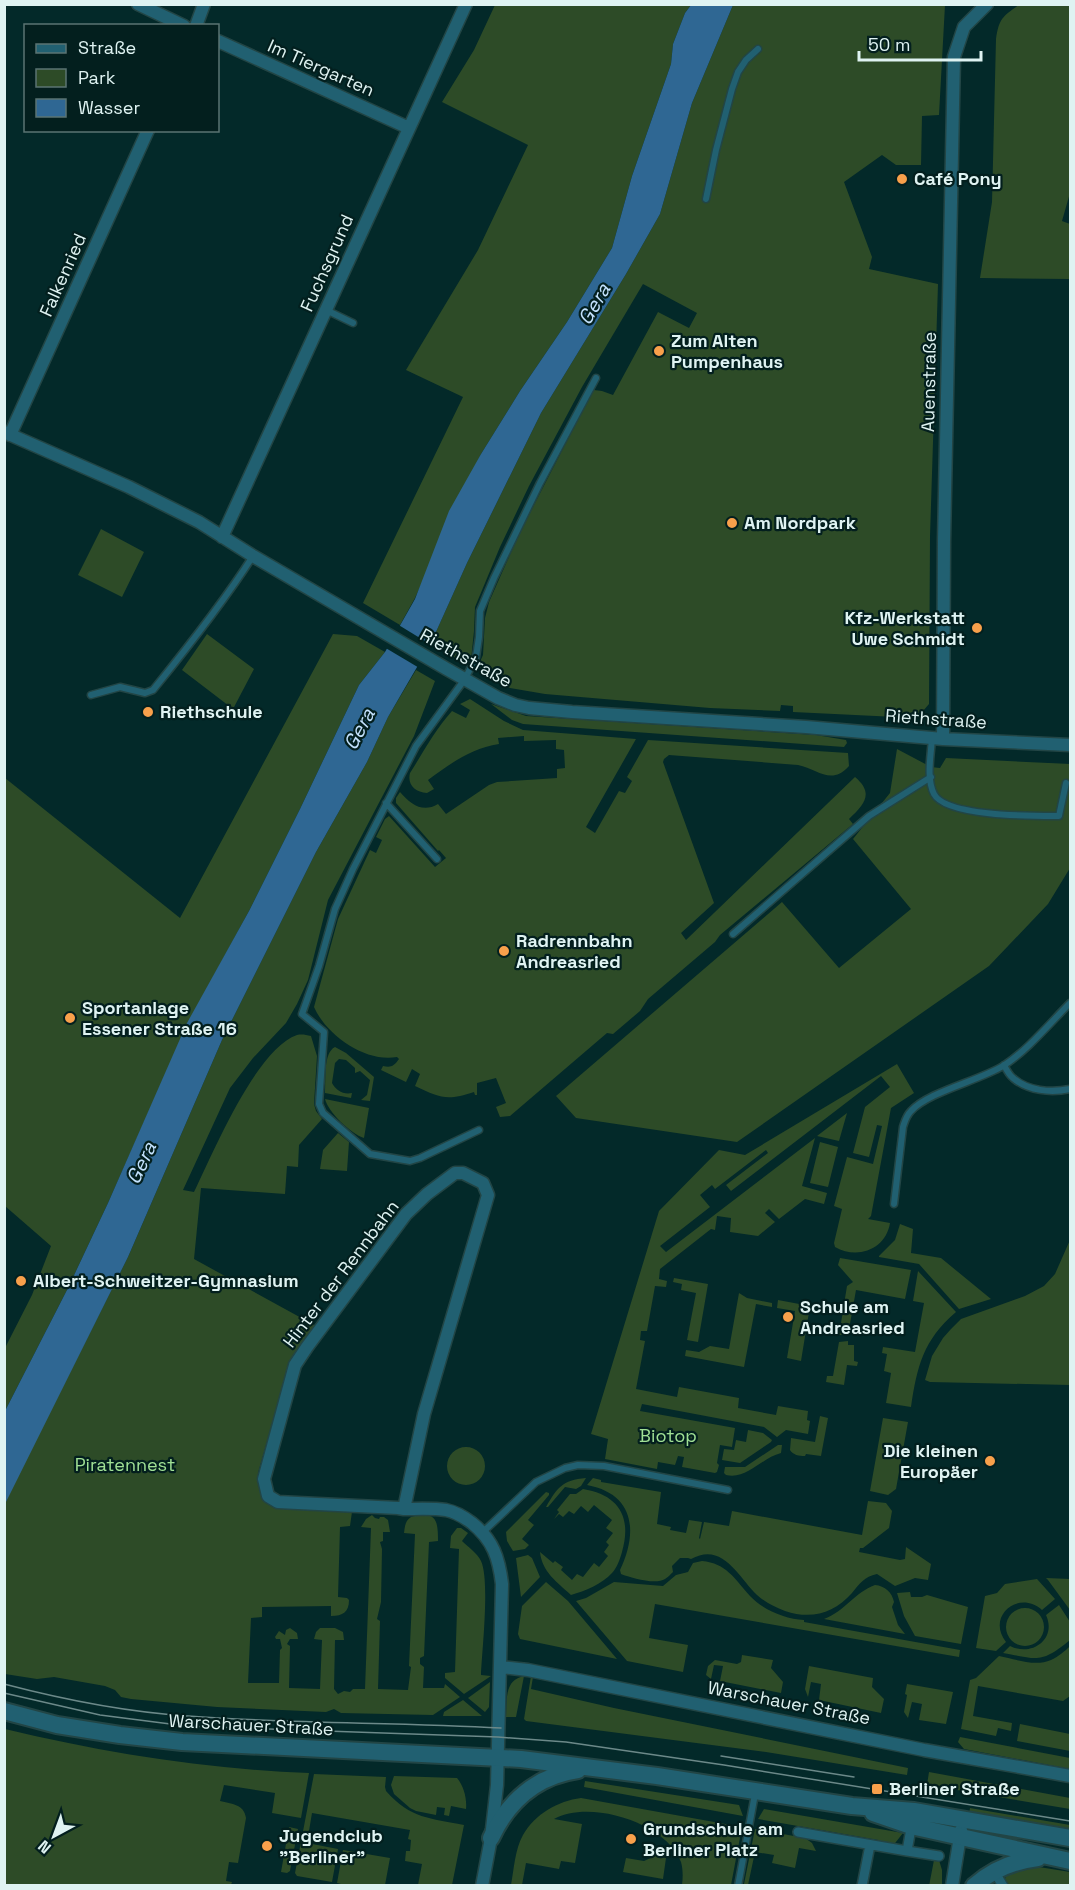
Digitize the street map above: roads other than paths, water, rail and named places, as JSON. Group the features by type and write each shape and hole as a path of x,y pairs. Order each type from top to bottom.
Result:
{"street":[{"path":"138,4 180,24"},
{"path":"197,24 204,4"},
{"name":"Fuchsgrund","path":"222,537 466,4"},
{"name":"Auenstraße","path":"938,739 953,69 954,57 964,27 987,4"},
{"name":"Im Tiergarten","path":"219,41 409,128"},
{"name":"Falkenried","path":"7,433 147,132"},
{"name":"Riethstraße","path":"7,433 199,522 253,556 498,698 529,708 806,726 938,739 1071,746"},
{"name":"Hinter der Rennbahn","path":"404,1509 430,1391 488,1194 483,1183 463,1173 455,1173 427,1194 406,1214 295,1365 264,1479 268,1496 278,1502 404,1509 446,1510 457,1514 483,1532"},
{"path":"482,1886 491,1838 497,1785 502,1594 500,1563 494,1548 483,1532"},
{"name":"Warschauer Straße","path":"501,1667 528,1670 924,1750 1071,1776"},
{"name":"Warschauer Straße","path":"4,1711 57,1725 182,1742 498,1758 592,1768 756,1790 852,1806 911,1826 1071,1838"},
{"path":"491,1838 507,1810 528,1790 550,1777 592,1768"},
{"path":"952,1886 961,1828"},
{"name":"Warschauer Straße","path":"961,1828 1064,1860"},
{"path":"798,1832 939,1856"},
{"path":"907,1851 910,1834"},
{"path":"862,1886 870,1845"},
{"path":"974,1886 993,1871 1010,1863 1038,1858 1064,1860"},
{"path":"997,1876 1002,1886"}],"lane":[{"path":"706,199 732,89 742,66 758,49"},
{"path":"326,310 353,323"},
{"path":"479,1130 410,1161 370,1154 323,1113 319,1104 324,1032 302,1014 319,966 335,909 386,802 416,746 459,690 476,657 480,611 494,578 540,483 596,378"},
{"path":"91,695 120,687 145,693 153,690 239,578 253,556"},
{"path":"938,739 931,777 934,794 940,801 963,809 997,815 1059,816 1066,783"},
{"path":"733,934 868,816 931,777"},
{"path":"386,802 437,859"},
{"path":"894,1204 903,1127 906,1117 912,1110 926,1100 1004,1065 1023,1050 1071,1003"},
{"path":"1004,1065 1012,1077 1034,1089 1059,1092 1071,1089"},
{"path":"483,1532 536,1482 547,1475 578,1465 603,1466 728,1490"},
{"path":"738,1886 756,1790"}],"water":[{"name":"Gera","path":"691,5 733,5 692,103 660,214 541,413 467,563 431,643 388,717 367,762 316,852 222,1040 128,1257 5,1504 5,1411 68,1288 108,1203 187,1023 249,911 359,685 385,652 415,599 449,511 520,391 567,322 612,248 632,176 671,64 673,44 685,13"}],"tram line":[{"path":"4,1684 96,1705 142,1712 227,1719 501,1728"},
{"path":"4,1693 100,1715 186,1726 498,1737 566,1742 1070,1821"},
{"path":"721,1756 854,1777"}],"place":[{"name":"Café Pony","path":"902,179"},
{"name":"Zum Alten Pumpenhaus","path":"659,351"},
{"name":"Am Nordpark","path":"732,523"},
{"name":"Kfz-Werkstatt Uwe Schmidt","path":"977,628"},
{"name":"Riethschule","path":"148,712"},
{"name":"Radrennbahn Andreasried","path":"504,951"},
{"name":"Sportanlage Essener Straße 16","path":"70,1018"},
{"name":"Albert-Schweitzer-Gymnasium","path":"21,1281"},
{"name":"Schule am Andreasried","path":"788,1317"},
{"name":"Die kleinen Europäer","path":"990,1461"},
{"name":"Berliner Straße","path":"877,1789"},
{"name":"Grundschule am Berliner Platz","path":"631,1839"},
{"name":"Jugendclub \"Berliner\"","path":"267,1846"}],"park label":[{"name":"Biotop","path":"668,1436"},
{"name":"Piratennest","path":"125,1465"}]}
